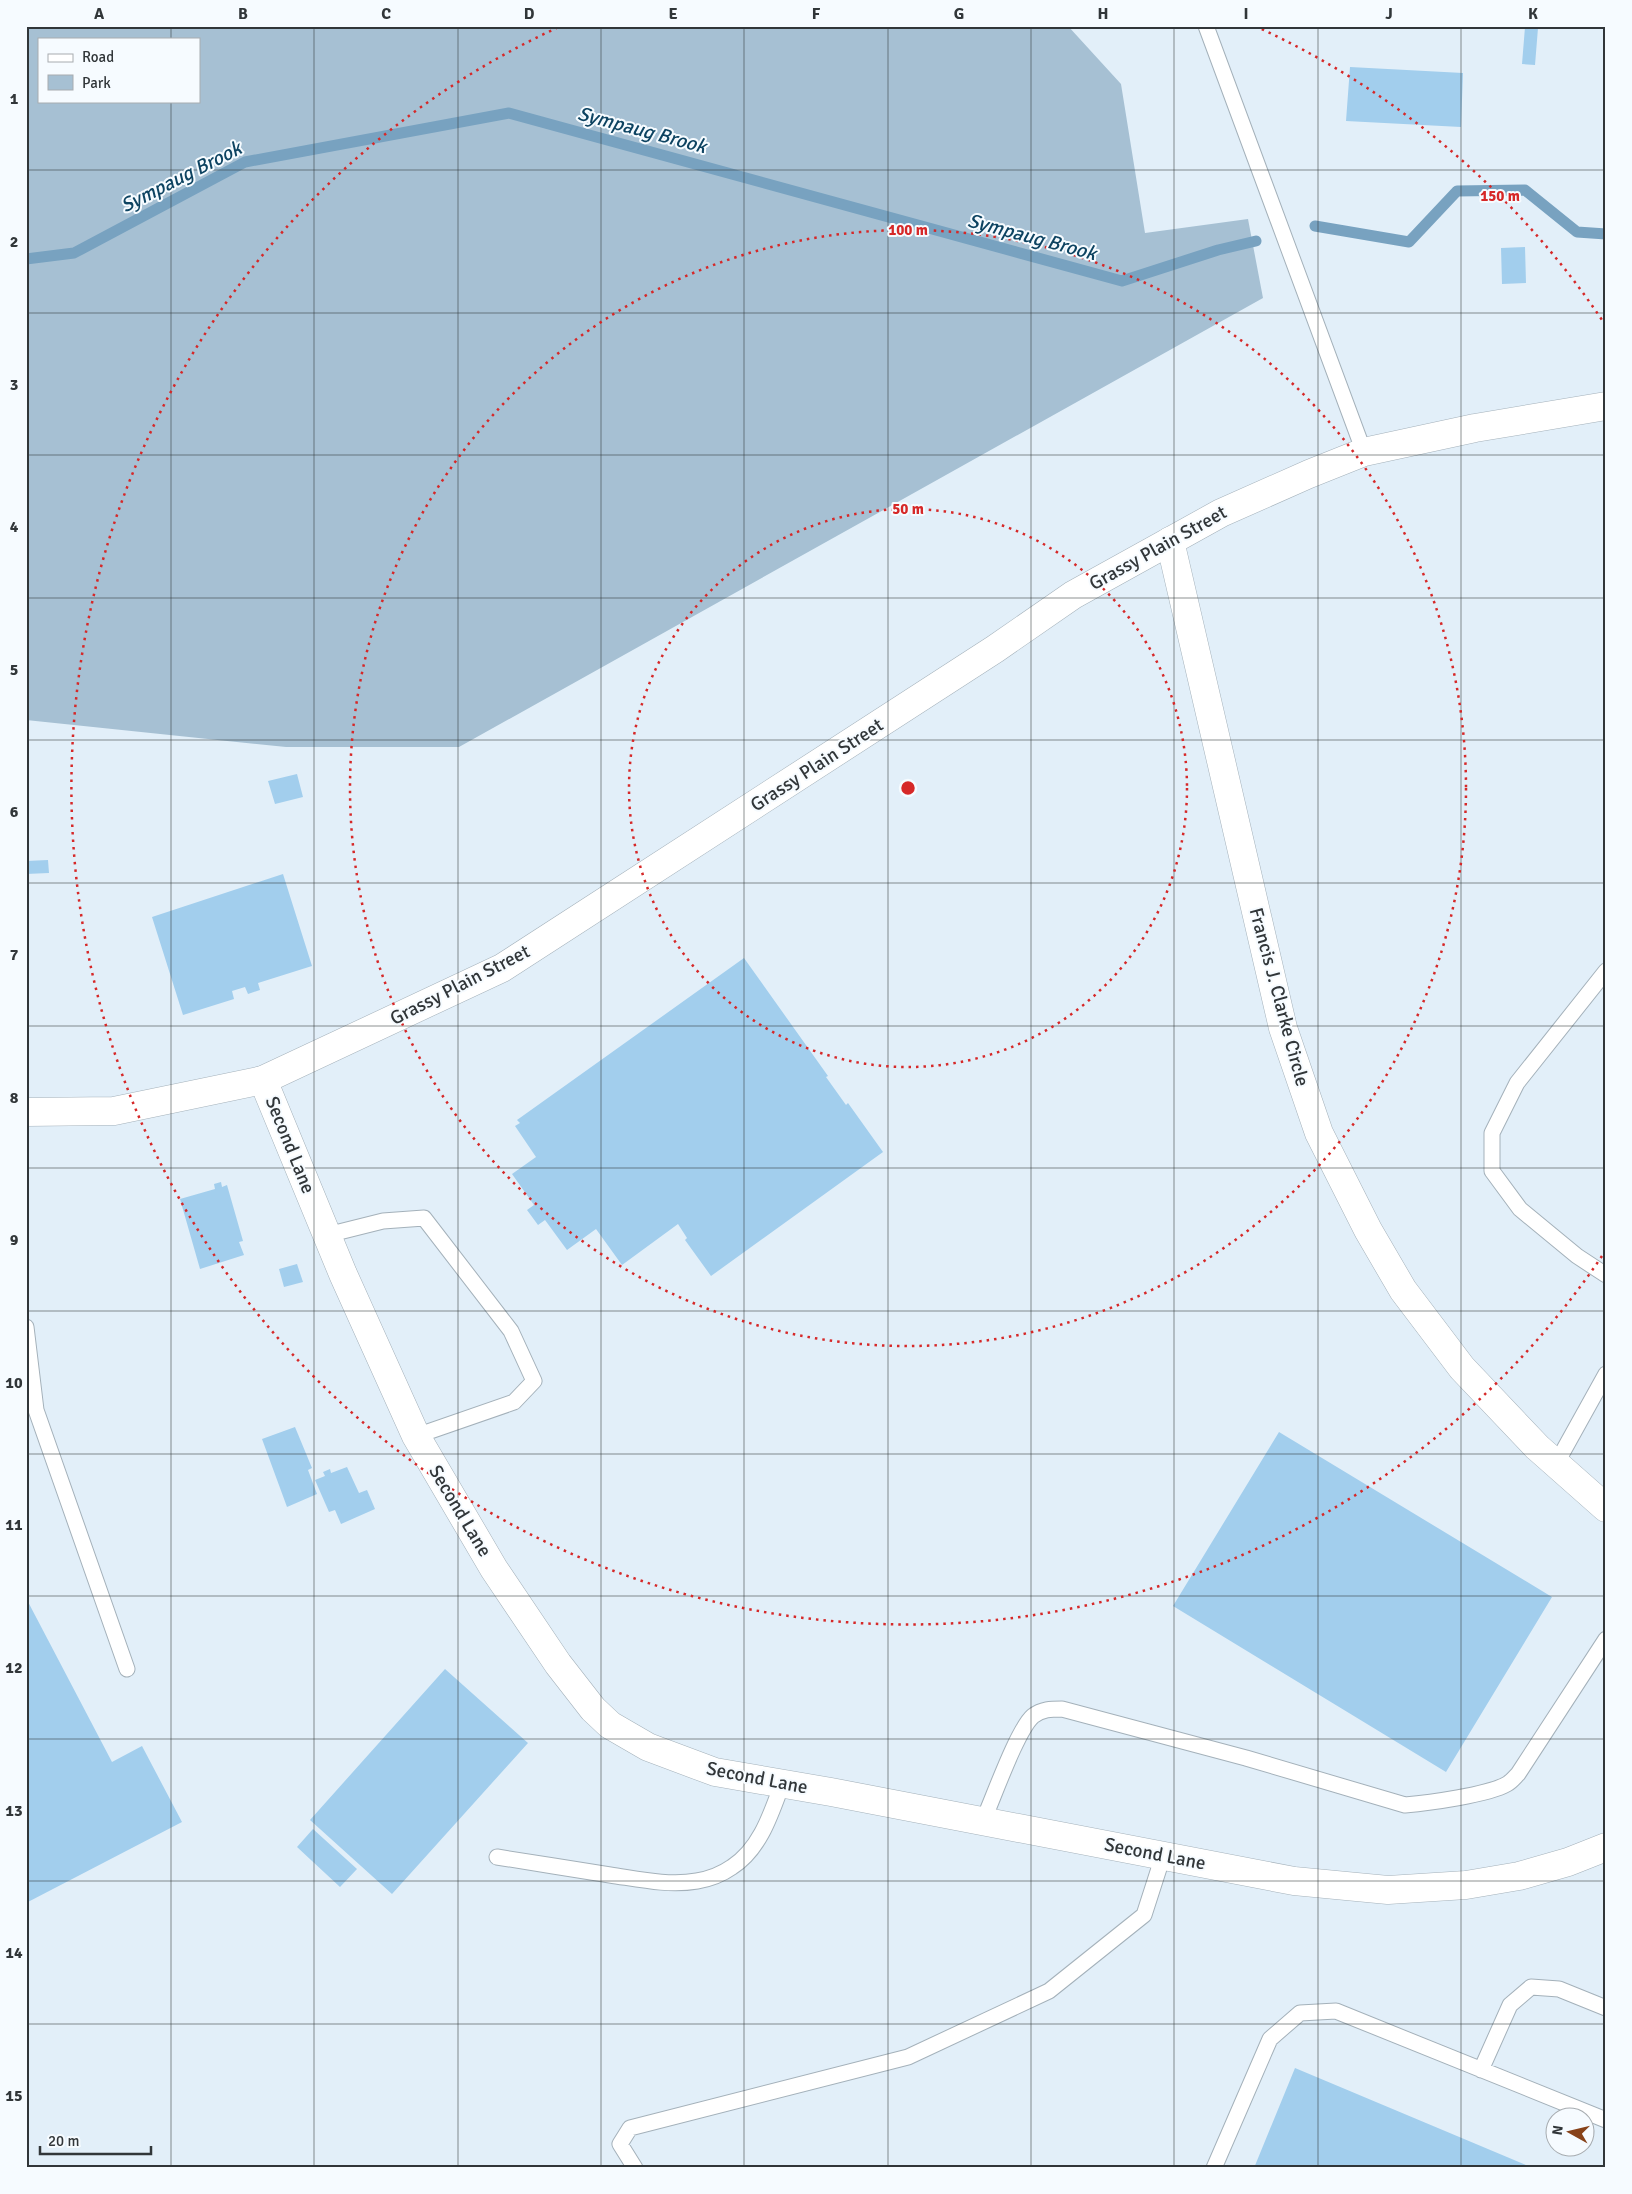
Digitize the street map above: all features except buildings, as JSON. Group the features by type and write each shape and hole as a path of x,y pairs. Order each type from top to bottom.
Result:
{"street":[{"name":"Grassy Plain Street","path":"26,1112 114,1111 263,1080 502,968 987,655 1073,595 1221,513 1364,452 1475,428 1606,406"},
{"name":"Francis J. Clarke Circle","path":"1170,541 1284,1028 1319,1133 1368,1230 1403,1290 1462,1368 1537,1447 1606,1508"},
{"name":"Second Lane","path":"263,1080 327,1235 416,1436 494,1569 558,1664 593,1710 610,1724 648,1747 715,1772 984,1821 1294,1881 1388,1890 1466,1886 1519,1876 1568,1862 1606,1847"}],"lane":[{"path":"1206,26 1364,452"},
{"path":"1606,971 1517,1083 1492,1133 1492,1171 1520,1209 1578,1256 1606,1275"},
{"path":"327,1235 383,1221 424,1218 511,1331 534,1382 514,1402 416,1436"},
{"path":"26,1327 36,1410 127,1669"},
{"path":"1556,1464 1606,1374"},
{"path":"984,1821 1022,1731 1032,1717 1044,1709 1062,1709 1237,1755 1404,1805 1426,1803 1494,1789 1508,1784 1518,1774 1606,1639"},
{"path":"497,1857 642,1880 672,1883 698,1881 717,1876 733,1867 746,1855 758,1840 782,1784"},
{"path":"634,2168 620,2144 630,2128 908,2057 1049,1991 1144,1915 1163,1856"},
{"path":"1481,2070 1510,2005 1531,1986 1559,1989 1606,2008"},
{"path":"1214,2168 1270,2038 1300,2013 1336,2012 1606,2120"}],"green space":[{"path":"26,26 1068,26 1121,84 1145,233 1248,219 1263,298 459,747 286,747 26,720"}],"waterway":[{"name":"Sympaug Brook","path":"26,259 74,253 245,162 509,113 1122,281 1218,250 1256,241"},
{"name":"Sympaug Brook","path":"1315,226 1409,242 1457,191 1525,190 1577,232 1606,234"}]}
